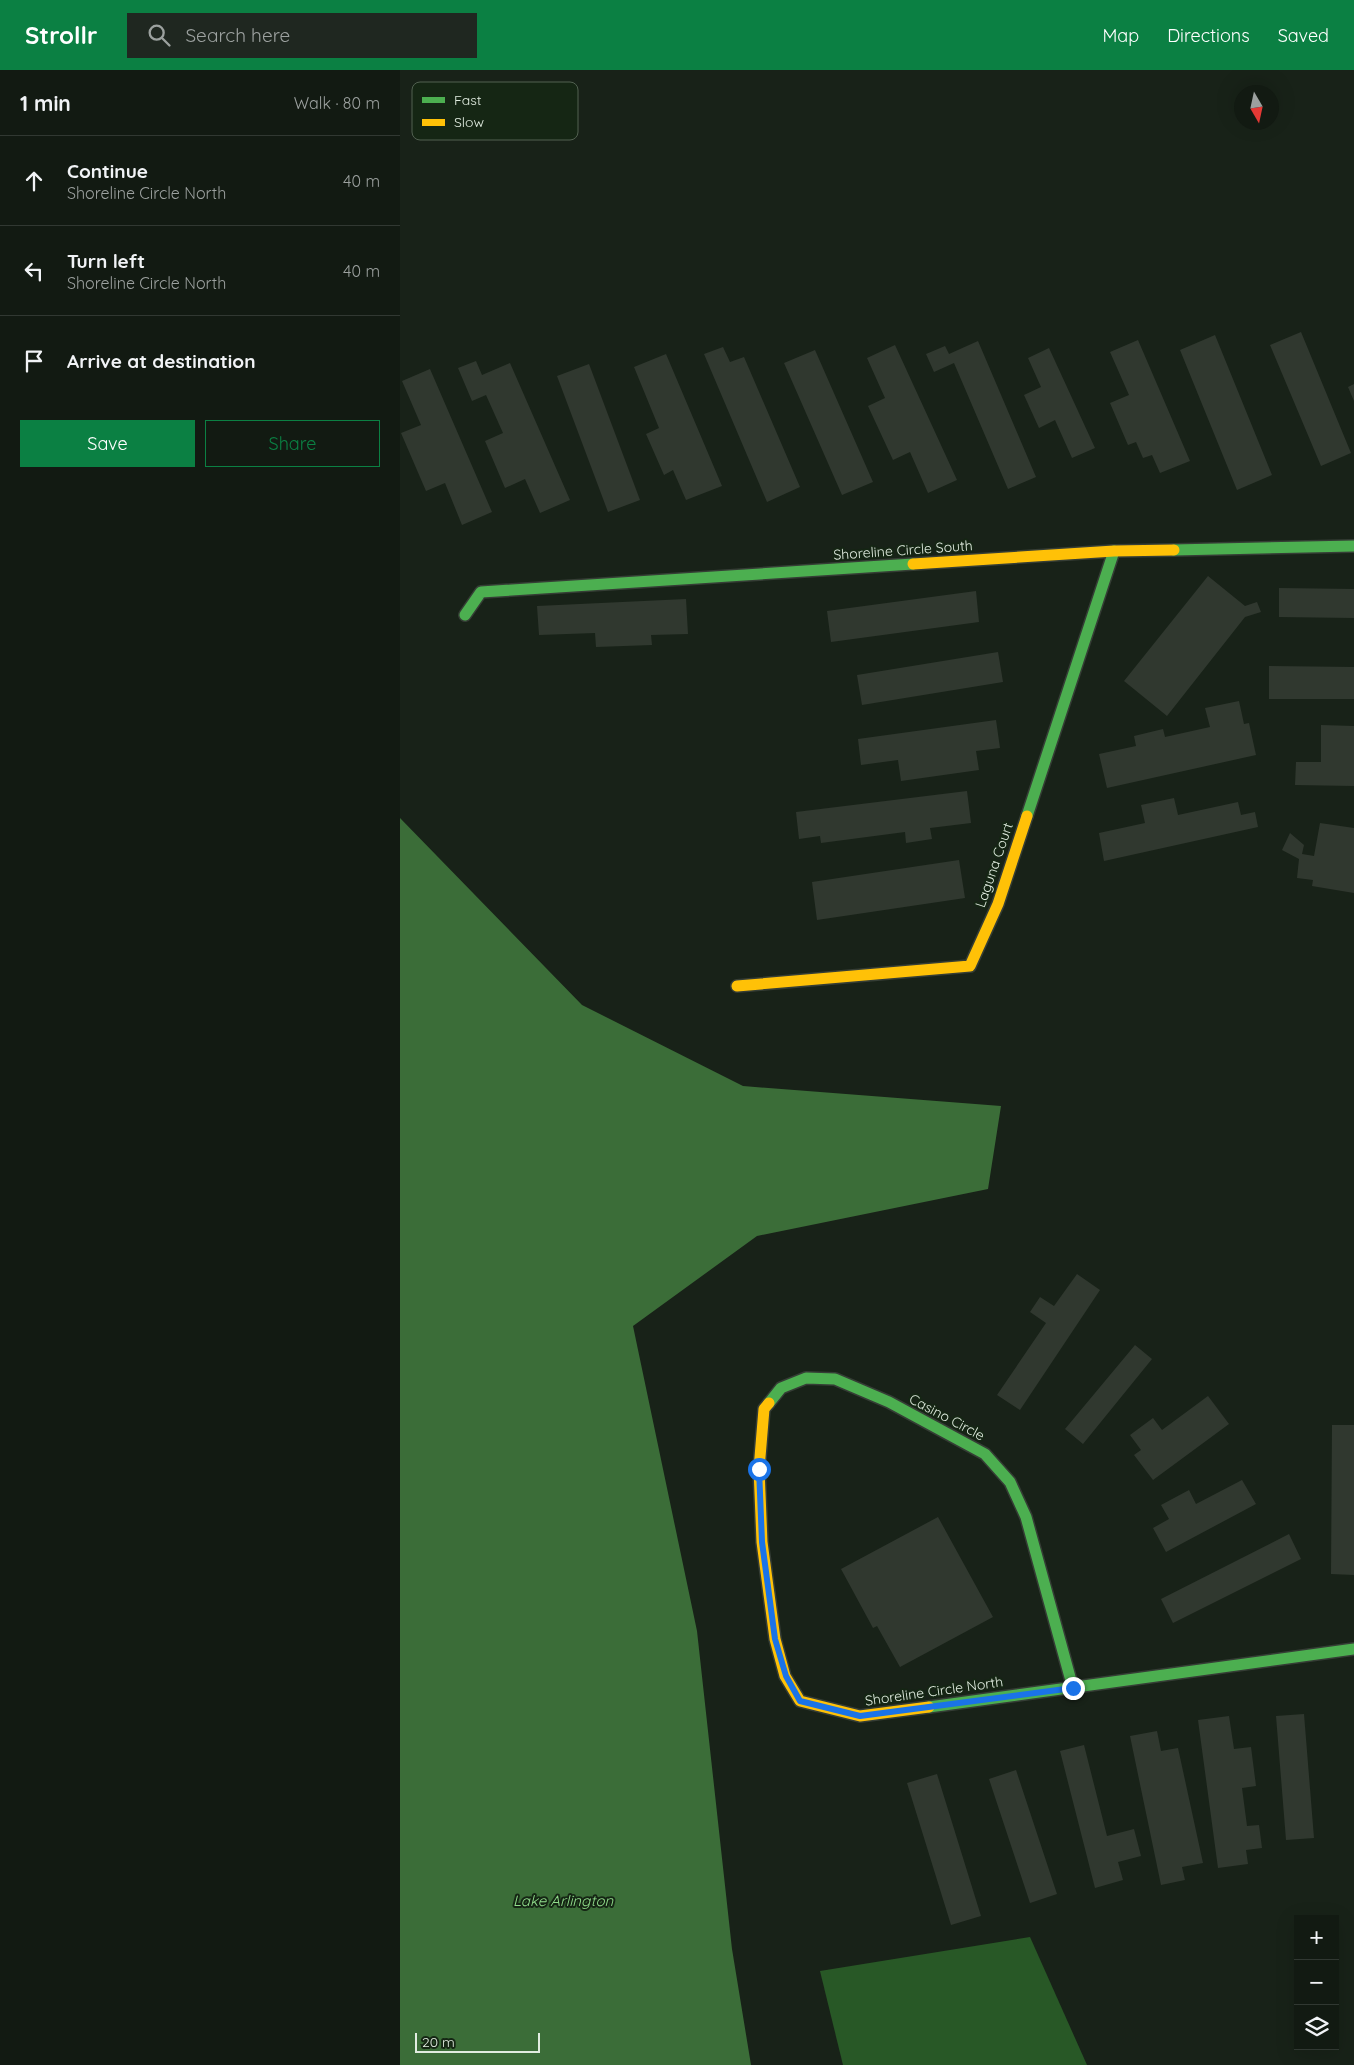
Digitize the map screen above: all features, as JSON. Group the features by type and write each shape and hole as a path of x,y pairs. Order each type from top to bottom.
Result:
{"street":[{"name":"Shoreline Circle South","path":"465,615 481,592 1114,551 1354,546"},
{"name":"Laguna Court","path":"737,986 970,966 998,904 1114,551"},
{"name":"Casino Circle","path":"773,1398 781,1388 806,1378 835,1379 889,1402 985,1454 1010,1482 1026,1517 1073,1688"},
{"name":"Shoreline Circle North","path":"773,1398 764,1409 759,1469 762,1542 775,1639 786,1676 800,1701 860,1716 1354,1649"}],"shaded area":[{"path":"1030,1937 1087,2065 843,2065 820,1971"}],"water":[{"name":"Lake Arlington","path":"400,818 582,1005 743,1086 1001,1106 988,1189 757,1236 633,1326 697,1631 732,1949 751,2065 400,2065"}],"building":[{"path":"1301,332 1351,453 1321,466 1270,345"},
{"path":"1215,335 1272,475 1237,490 1180,350"},
{"path":"1138,340 1190,461 1160,473 1152,455 1143,458 1136,442 1128,445 1110,403 1129,395 1110,352"},
{"path":"978,341 1036,477 1008,489 954,363 934,372 926,354 945,346 949,354"},
{"path":"895,345 957,480 928,493 910,452 893,460 868,406 885,398 867,358"},
{"path":"723,347 730,362 744,357 800,487 767,502 704,354"},
{"path":"1049,348 1095,448 1072,458 1055,420 1039,428 1024,395 1041,387 1028,358"},
{"path":"815,350 873,482 842,495 784,363"},
{"path":"666,354 722,486 686,500 673,470 664,475 646,434 659,428 634,367"},
{"path":"476,361 482,375 510,363 570,500 540,513 525,479 505,488 485,441 503,433 486,395 472,401 458,368"},
{"path":"589,364 640,500 608,512 557,376"},
{"path":"430,369 492,512 462,525 445,483 426,491 401,433 421,425 402,381"},
{"path":"1354,384 1354,401 1348,387"},
{"path":"1208,576 1245,606 1257,602 1261,612 1245,617 1167,716 1124,681"},
{"path":"1279,588 1354,589 1354,618 1279,617"},
{"path":"976,591 979,622 831,642 827,611"},
{"path":"686,599 688,634 651,635 652,645 596,647 595,633 539,635 537,606"},
{"path":"998,652 1003,682 862,705 857,675"},
{"path":"1269,666 1354,667 1354,699 1269,699"},
{"path":"1239,701 1244,724 1249,723 1256,755 1107,788 1099,754 1136,746 1134,736 1163,729 1165,737 1210,727 1205,708"},
{"path":"996,720 1000,748 976,751 979,770 901,781 898,760 861,765 858,739"},
{"path":"1321,725 1354,726 1354,786 1295,785 1296,762 1321,762"},
{"path":"967,791 971,823 930,828 932,839 906,843 905,832 821,843 820,836 799,839 796,812"},
{"path":"1174,798 1178,815 1238,802 1241,815 1255,812 1258,827 1104,861 1099,833 1145,823 1141,805"},
{"path":"1320,823 1354,828 1354,893 1312,886 1313,880 1297,878 1299,859 1282,850 1290,833 1304,845 1302,854 1314,856"},
{"path":"959,860 965,898 817,920 812,882"},
{"path":"1077,1274 1100,1290 1020,1410 997,1395 1046,1323 1030,1312 1040,1297 1054,1306"},
{"path":"1135,1345 1152,1359 1083,1444 1065,1429"},
{"path":"1208,1396 1229,1424 1153,1480 1134,1455 1141,1450 1130,1435 1153,1418 1162,1430"},
{"path":"1332,1425 1354,1425 1354,1575 1331,1574"},
{"path":"1242,1480 1256,1504 1166,1552 1153,1528 1169,1519 1161,1505 1189,1490 1196,1504"},
{"path":"938,1517 993,1617 900,1667 877,1626 873,1628 841,1569"},
{"path":"1289,1534 1301,1559 1173,1623 1161,1599"},
{"path":"1304,1714 1314,1838 1286,1840 1276,1716"},
{"path":"1229,1716 1234,1749 1251,1747 1256,1786 1242,1788 1247,1826 1259,1825 1262,1848 1246,1850 1248,1864 1218,1868 1198,1720"},
{"path":"1157,1731 1161,1751 1178,1748 1203,1863 1182,1867 1185,1880 1161,1885 1130,1736"},
{"path":"1084,1745 1107,1836 1134,1829 1141,1856 1118,1862 1123,1880 1095,1888 1060,1751"},
{"path":"1016,1770 1057,1894 1030,1903 989,1779"},
{"path":"937,1774 981,1916 951,1925 907,1783"}],"traffic: fast":[{"path":"1174,550 1354,546"},
{"path":"1027,816 1114,551"},
{"path":"465,615 481,592 913,564"},
{"path":"769,1403 781,1388 806,1378 835,1379 889,1402 985,1454 1010,1482 1026,1517 1073,1688"},
{"path":"929,1707 1354,1649"}],"traffic: slow":[{"path":"913,564 1114,551 1174,550"},
{"path":"737,986 970,966 998,904 1027,816"},
{"path":"769,1403 764,1409 759,1469 762,1542 775,1639 785,1676 800,1701 860,1716 929,1707"}],"route":[{"path":"759,1469 762,1542 775,1639 786,1676 800,1701 860,1716 1073,1688"}]}
